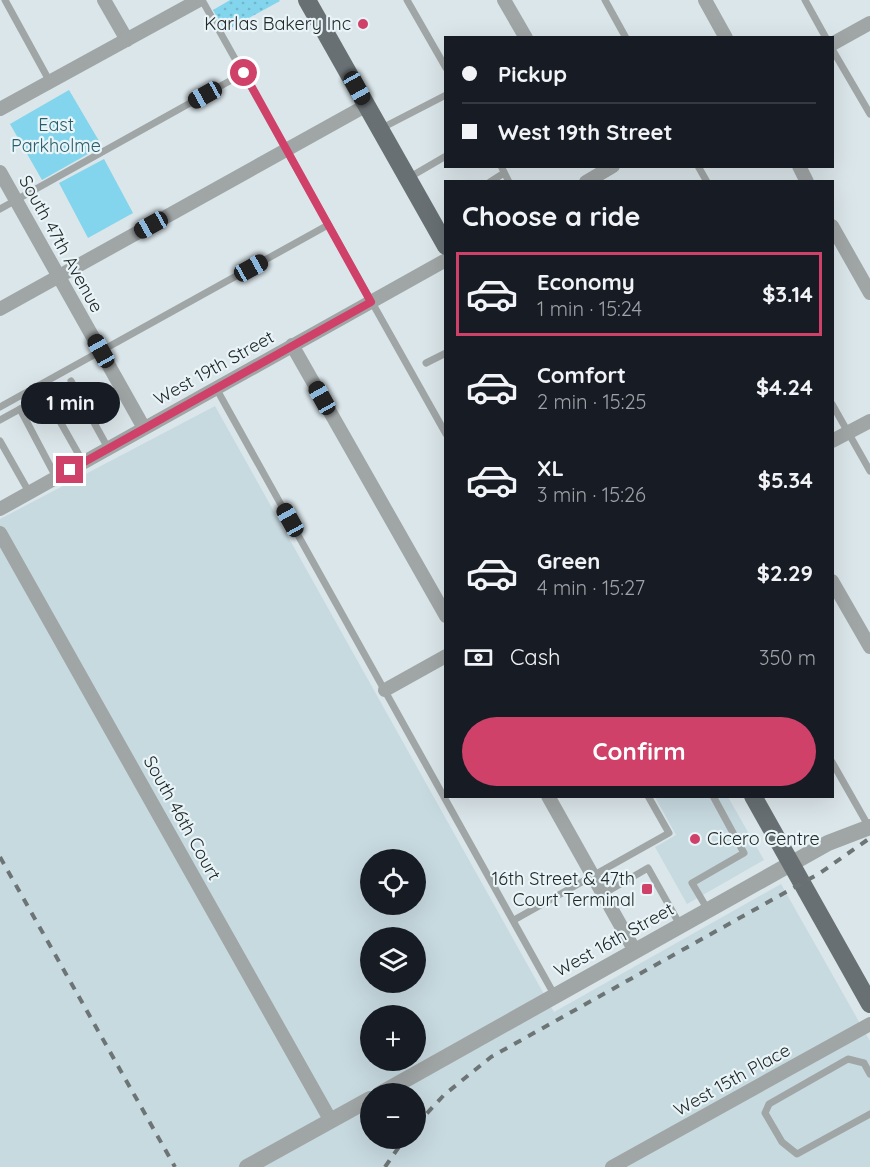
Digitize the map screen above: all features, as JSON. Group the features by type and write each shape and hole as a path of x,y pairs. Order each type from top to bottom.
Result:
{"main road":[{"path":"307,0 444,243"},
{"path":"754,798 870,1004"}],"street":[{"path":"104,0 126,40"},
{"path":"0,109 200,0"},
{"path":"504,0 525,36"},
{"path":"705,0 725,36"},
{"path":"834,43 870,23"},
{"path":"0,309 367,105"},
{"name":"South 47th Avenue","path":"0,172 144,428"},
{"path":"590,180 605,172"},
{"path":"834,229 870,292"},
{"name":"West 19th Street","path":"0,508 444,261"},
{"path":"292,345 444,612"},
{"path":"834,440 870,421"},
{"name":"South 46th Court","path":"0,533 331,1121"},
{"path":"834,585 870,648"},
{"path":"385,690 444,657"},
{"path":"549,798 635,951"},
{"name":"West 16th Street","path":"400,1083 828,843 869,827"},
{"name":"West 15th Place","path":"612,1167 870,1024"},
{"path":"247,1167 360,1105"}],"lane":[{"path":"5,0 50,82"},
{"path":"200,0 244,73 444,430"},
{"path":"407,0 444,65"},
{"path":"605,0 625,36"},
{"path":"805,0 825,36"},
{"path":"834,51 870,114"},
{"path":"0,209 244,73"},
{"path":"380,130 444,96"},
{"path":"407,178 444,157"},
{"path":"0,406 328,225"},
{"path":"426,363 444,353"},
{"path":"71,381 108,448"},
{"path":"216,388 444,795"},
{"path":"0,420 45,395 83,462"},
{"path":"834,408 870,471"},
{"path":"20,409 56,477"},
{"path":"0,441 29,492"},
{"path":"834,766 869,827"},
{"path":"446,798 555,996"},
{"path":"514,920 669,833 649,798"},
{"path":"708,910 692,883 744,853 713,798"},
{"path":"603,894 648,868 680,925"},
{"path":"869,1071 864,1063 848,1059 769,1104 765,1113 782,1142 797,1154 870,1114"}],"shaded area":[{"path":"215,406 554,1012 781,884 870,1041 870,1167 0,1167 0,519"},
{"name":"Cicero Centre","path":"656,798 729,798 764,860 687,904 655,847 676,835"}],"green space":[{"path":"230,0 280,1 225,31 213,10"},
{"name":"East Parkholme","path":"69,90 102,146 42,180 10,124"},
{"name":"East Parkholme","path":"104,159 133,213 88,238 59,183"}],"railway":[{"path":"426,1114 444,1095 491,1057 820,873 870,838"},
{"path":"0,857 175,1167"},
{"path":"385,1167 397,1149"}],"place":[{"name":"Karlas Bakery Inc","path":"363,24"},
{"name":"Cicero Centre","path":"695,839"},
{"name":"16th Street & 47th Court Terminal","path":"647,889"}],"route":[{"path":"70,470 371,302 244,73"}]}
